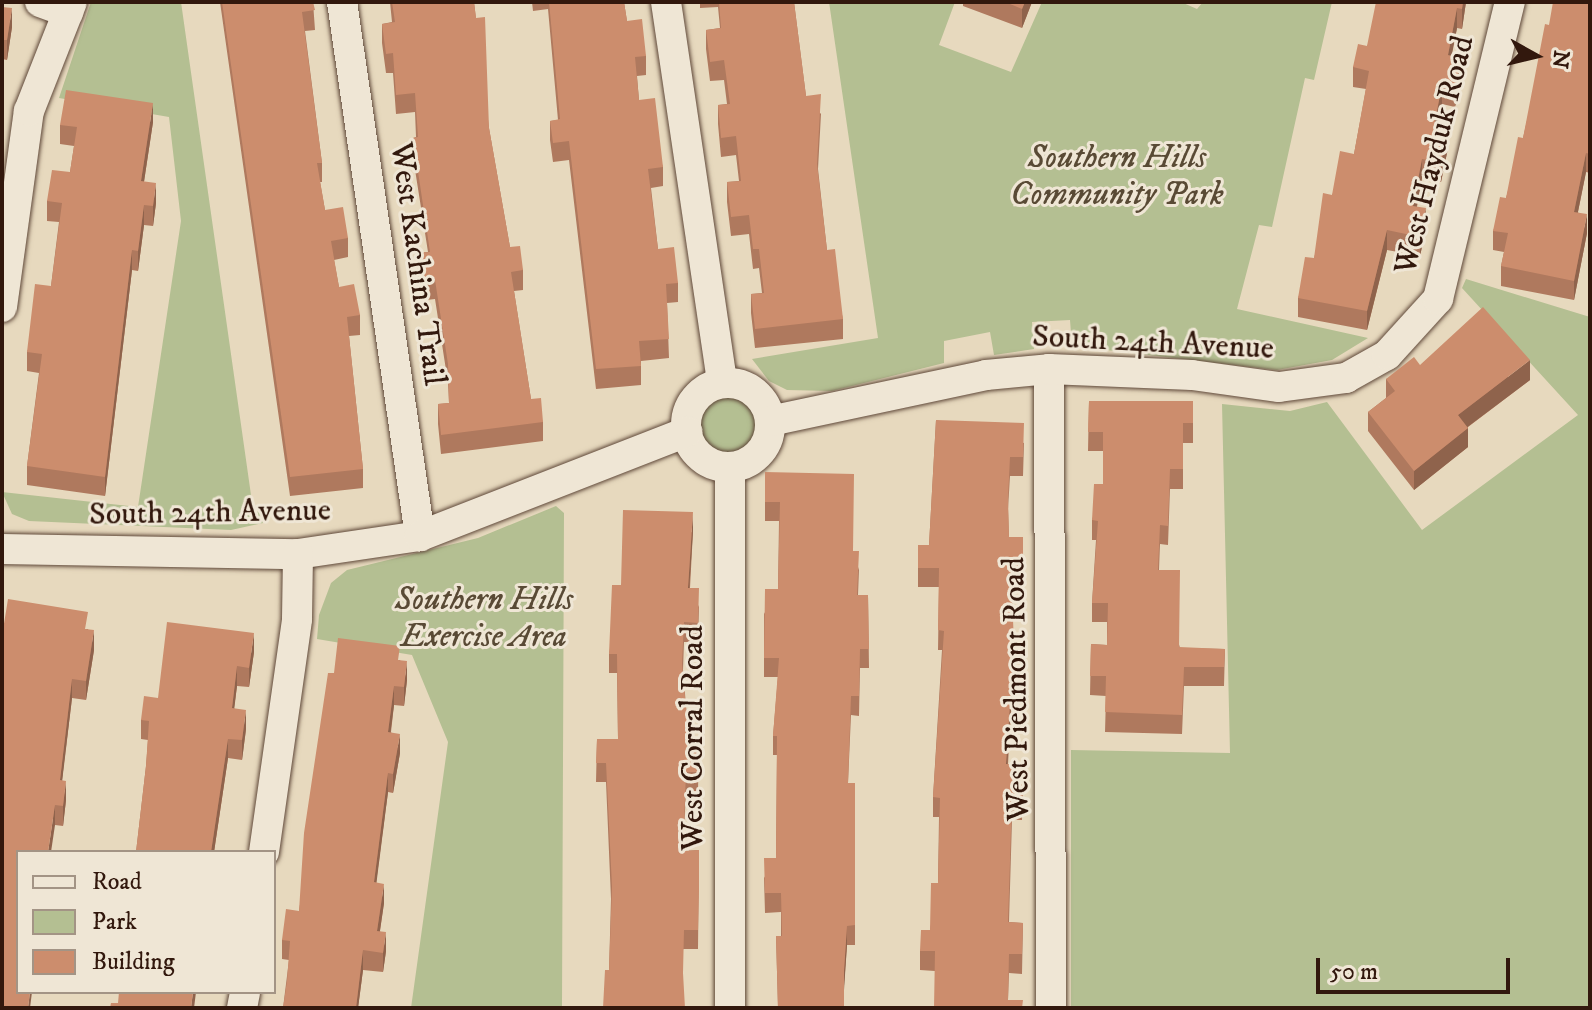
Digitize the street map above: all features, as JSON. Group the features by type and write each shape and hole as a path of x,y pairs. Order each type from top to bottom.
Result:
{"street":[{"name":"West Kachina Trail","path":"342,2 420,536"},
{"path":"666,2 722,383"},
{"name":"West Hayduk Road","path":"1387,355 1438,299 1510,2"},
{"path":"2,307 29,111 60,5"},
{"name":"South 24th Avenue","path":"770,421 986,375 1049,369 1192,375 1279,387 1346,378 1387,355"},
{"name":"West Piedmont Road","path":"1049,369 1051,1008"},
{"path":"722,383 752,390 770,421 764,446 754,458 730,467 708,462 695,451 687,432 689,409 698,396 722,383"},
{"name":"South 24th Avenue","path":"2,549 298,554 420,536 687,432"},
{"name":"West Corral Road","path":"730,467 730,1008"},
{"path":"264,850 297,619 298,554"}],"green space":[{"path":"91,2 181,2 253,509 263,515 263,523 231,530 29,521 12,514 2,492 138,507 181,221 169,117 59,98"},
{"name":"Southern Hills Community Park","path":"829,2 955,2 939,45 1011,72 1042,2 1181,2 1197,9 1203,2 1332,2 1314,80 1305,78 1272,227 1259,225 1237,309 1368,338 1332,360 1277,370 1072,346 1070,320 1032,322 1034,349 994,355 990,332 944,341 944,363 832,391 787,390 769,381 752,359 878,338"},
{"path":"1466,279 1590,317 1590,1008 1071,1008 1071,750 1230,753 1222,404 1290,411 1327,402 1422,530 1578,415 1462,288"},
{"path":"728,383 744,386 763,402 770,425 767,441 751,460 728,467 712,464 693,448 686,425 689,409 705,390"},
{"name":"Southern Hills Exercise Area","path":"556,506 564,513 562,1008 411,1008 448,742 412,655 317,639 319,615 331,583 347,570 478,538"}],"building":[{"path":"222,2 313,2 315,10 302,12 322,163 317,163 325,210 343,207 348,238 331,241 339,287 354,284 360,315 347,317 363,469 290,477"},
{"path":"392,2 474,2 476,18 485,17 489,128 510,247 520,246 523,270 511,272 531,399 541,398 543,422 441,435 438,404 449,403 448,364 435,280 418,282 415,253 430,252 413,138 418,137 415,93 396,95 393,53 386,54 382,24 395,22"},
{"path":"549,2 624,2 627,21 642,19 646,56 635,57 639,100 655,98 663,167 648,169 658,249 674,247 678,283 666,284 669,339 639,341 641,366 596,369 569,141 553,143 550,121 560,119"},
{"path":"719,2 794,2 806,96 821,94 817,164 827,250 835,249 843,319 755,329 751,294 764,293 759,249 753,249 749,215 731,217 727,182 741,181 736,136 721,138 718,105 730,104 724,60 710,62 706,30 721,28"},
{"path":"1005,2 1025,2 1022,9"},
{"path":"1376,2 1463,2 1462,9 1457,8 1448,55 1461,58 1455,88 1442,85 1434,126 1448,129 1441,162 1422,159 1413,206 1426,208 1420,237 1387,230 1367,311 1298,298 1305,257 1314,258 1323,193 1332,195 1340,151 1354,154 1369,71 1353,67 1358,44 1367,46"},
{"path":"1553,2 1590,2 1590,154 1586,153 1574,212 1587,214 1574,281 1501,266 1508,233 1493,231 1500,197 1506,198 1518,137 1523,138 1545,24 1549,25"},
{"path":"2,7 12,8 7,40 2,40"},
{"path":"66,90 153,103 141,181 156,183 153,206 144,205 138,251 132,250 105,477 27,466 42,354 27,352 35,284 51,286 62,203 47,201 52,170 70,172 77,127 60,125"},
{"path":"1483,307 1530,360 1458,415 1468,428 1414,471 1368,412 1395,391 1386,379 1414,357 1420,365"},
{"path":"1089,401 1193,401 1193,423 1183,423 1183,469 1170,469 1168,526 1160,525 1158,570 1180,570 1179,647 1225,649 1224,667 1184,667 1182,715 1105,712 1106,676 1090,676 1091,644 1107,645 1108,603 1092,603 1098,521 1092,520 1094,484 1103,484 1103,432 1088,432"},
{"path":"936,420 1024,423 1023,457 1010,457 1009,537 1023,537 1023,568 1011,568 1014,645 1006,764 1023,765 1022,801 1012,800 1008,922 1023,923 1022,954 1009,954 1008,1000 1023,1000 1022,1008 934,1008 935,951 920,951 921,930 930,930 931,883 938,883 940,798 933,797 944,631 938,630 939,568 918,568 918,545 929,545"},
{"path":"765,472 854,474 853,551 859,551 857,595 868,595 869,649 860,649 859,696 851,696 848,783 855,783 855,925 847,926 844,1008 778,1008 776,936 782,936 781,893 765,893 764,858 776,858 777,736 773,736 779,658 764,658 765,589 778,589 780,502 765,502"},
{"path":"623,510 693,512 688,588 699,588 698,623 684,622 682,664 689,741 699,741 698,772 686,772 683,851 699,850 699,890 698,930 684,930 685,1008 603,1008 605,970 609,970 612,887 606,763 596,763 597,739 618,739 617,654 609,654 612,585 621,585"},
{"path":"8,599 88,612 85,629 94,630 86,681 72,679 60,780 66,781 63,806 55,805 48,850 16,850 16,994 30,994 28,1008 2,1008 2,636"},
{"path":"167,622 254,633 249,668 237,666 232,708 246,710 242,740 228,739 211,850 136,850 149,721 141,720 144,696 158,698"},
{"path":"338,638 400,646 398,660 407,661 404,687 394,686 388,732 400,734 393,774 388,773 374,882 384,884 377,931 386,932 383,953 363,950 356,1008 283,1008 290,941 282,940 286,909 299,911 304,833 328,673 334,673"},
{"path":"119,994 193,994 191,1008 110,1008 111,1003 118,1003"}]}
